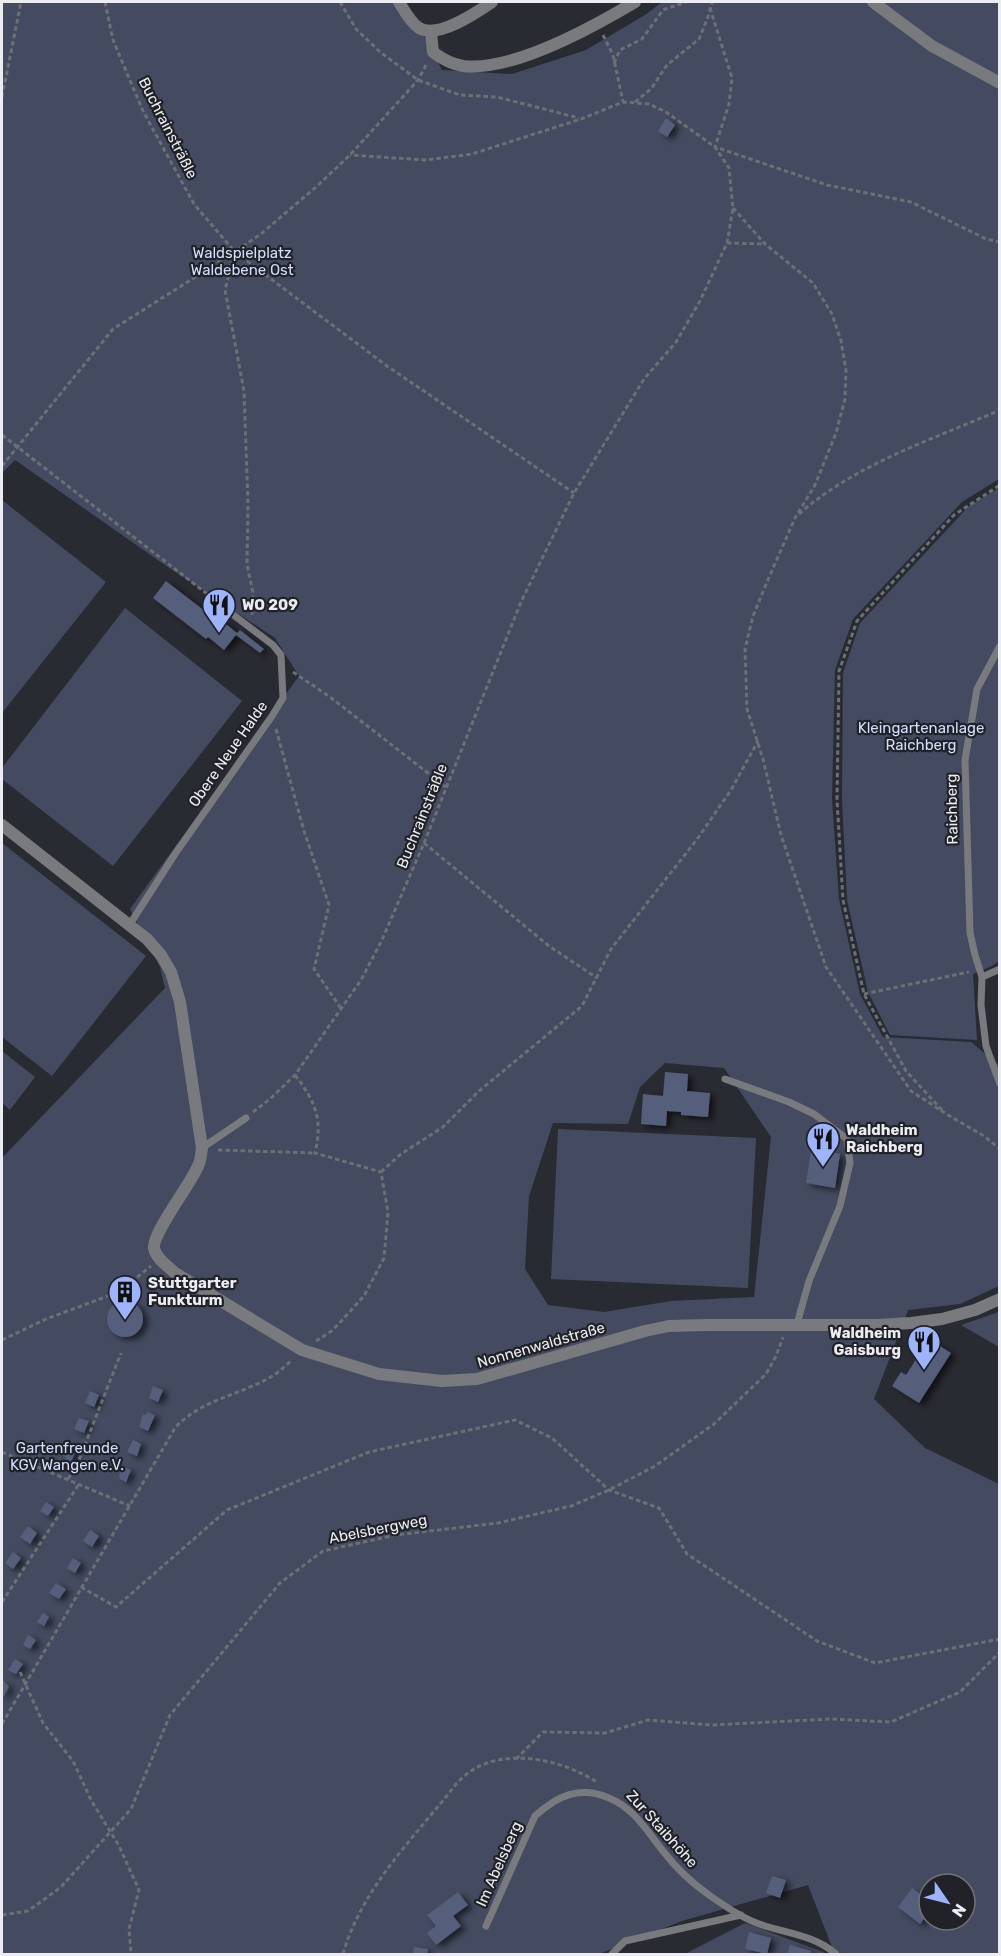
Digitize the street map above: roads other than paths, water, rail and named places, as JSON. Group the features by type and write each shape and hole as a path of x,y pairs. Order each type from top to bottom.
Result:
{"street":[{"path":"399,2 418,27 431,32 460,21 492,2"},
{"path":"431,32 433,52 445,61 462,66 477,66 515,59 596,25 635,2"},
{"path":"873,2 932,46 999,83"},
{"path":"2,825 130,924 154,947 171,972 180,1002 202,1148"},
{"name":"Nonnenwaldstraße","path":"202,1148 196,1172 156,1237 154,1248 159,1259 175,1273 302,1350 379,1374 442,1381 477,1379 669,1326 911,1323 975,1310 999,1299"}],"lane":[{"name":"Obere Neue Halde","path":"130,924 181,844 283,698 281,655 273,645 223,607"},
{"name":"Raichberg","path":"999,645 977,689 965,760 970,933 981,973 981,1005 986,1046 999,1084"},
{"path":"981,973 999,969"},
{"path":"725,1079 789,1102 814,1114 847,1139 850,1163 840,1206 792,1324"},
{"path":"202,1148 246,1118"},
{"name":"Im Abelsberg","path":"486,1926 535,1816 546,1806 563,1797 583,1791 609,1798 633,1813"},
{"name":"Zur Staibhöhe","path":"633,1813 686,1876 709,1895 741,1915 765,1926 816,1940 836,1954"},
{"path":"612,1954 625,1941 741,1915"}],"place":[{"name":"WO 209","path":"219,634"},
{"name":"Waldheim Raichberg","path":"823,1168"},
{"name":"Stuttgarter Funkturm","path":"125,1321"},
{"name":"Waldheim Gaisburg","path":"924,1371"}],"park label":[{"name":"Waldspielplatz Waldebene Ost","path":"242,262"},
{"name":"Kleingartenanlage Raichberg","path":"921,736"},
{"name":"Gartenfreunde KGV Wangen e.V.","path":"67,1456"}]}
